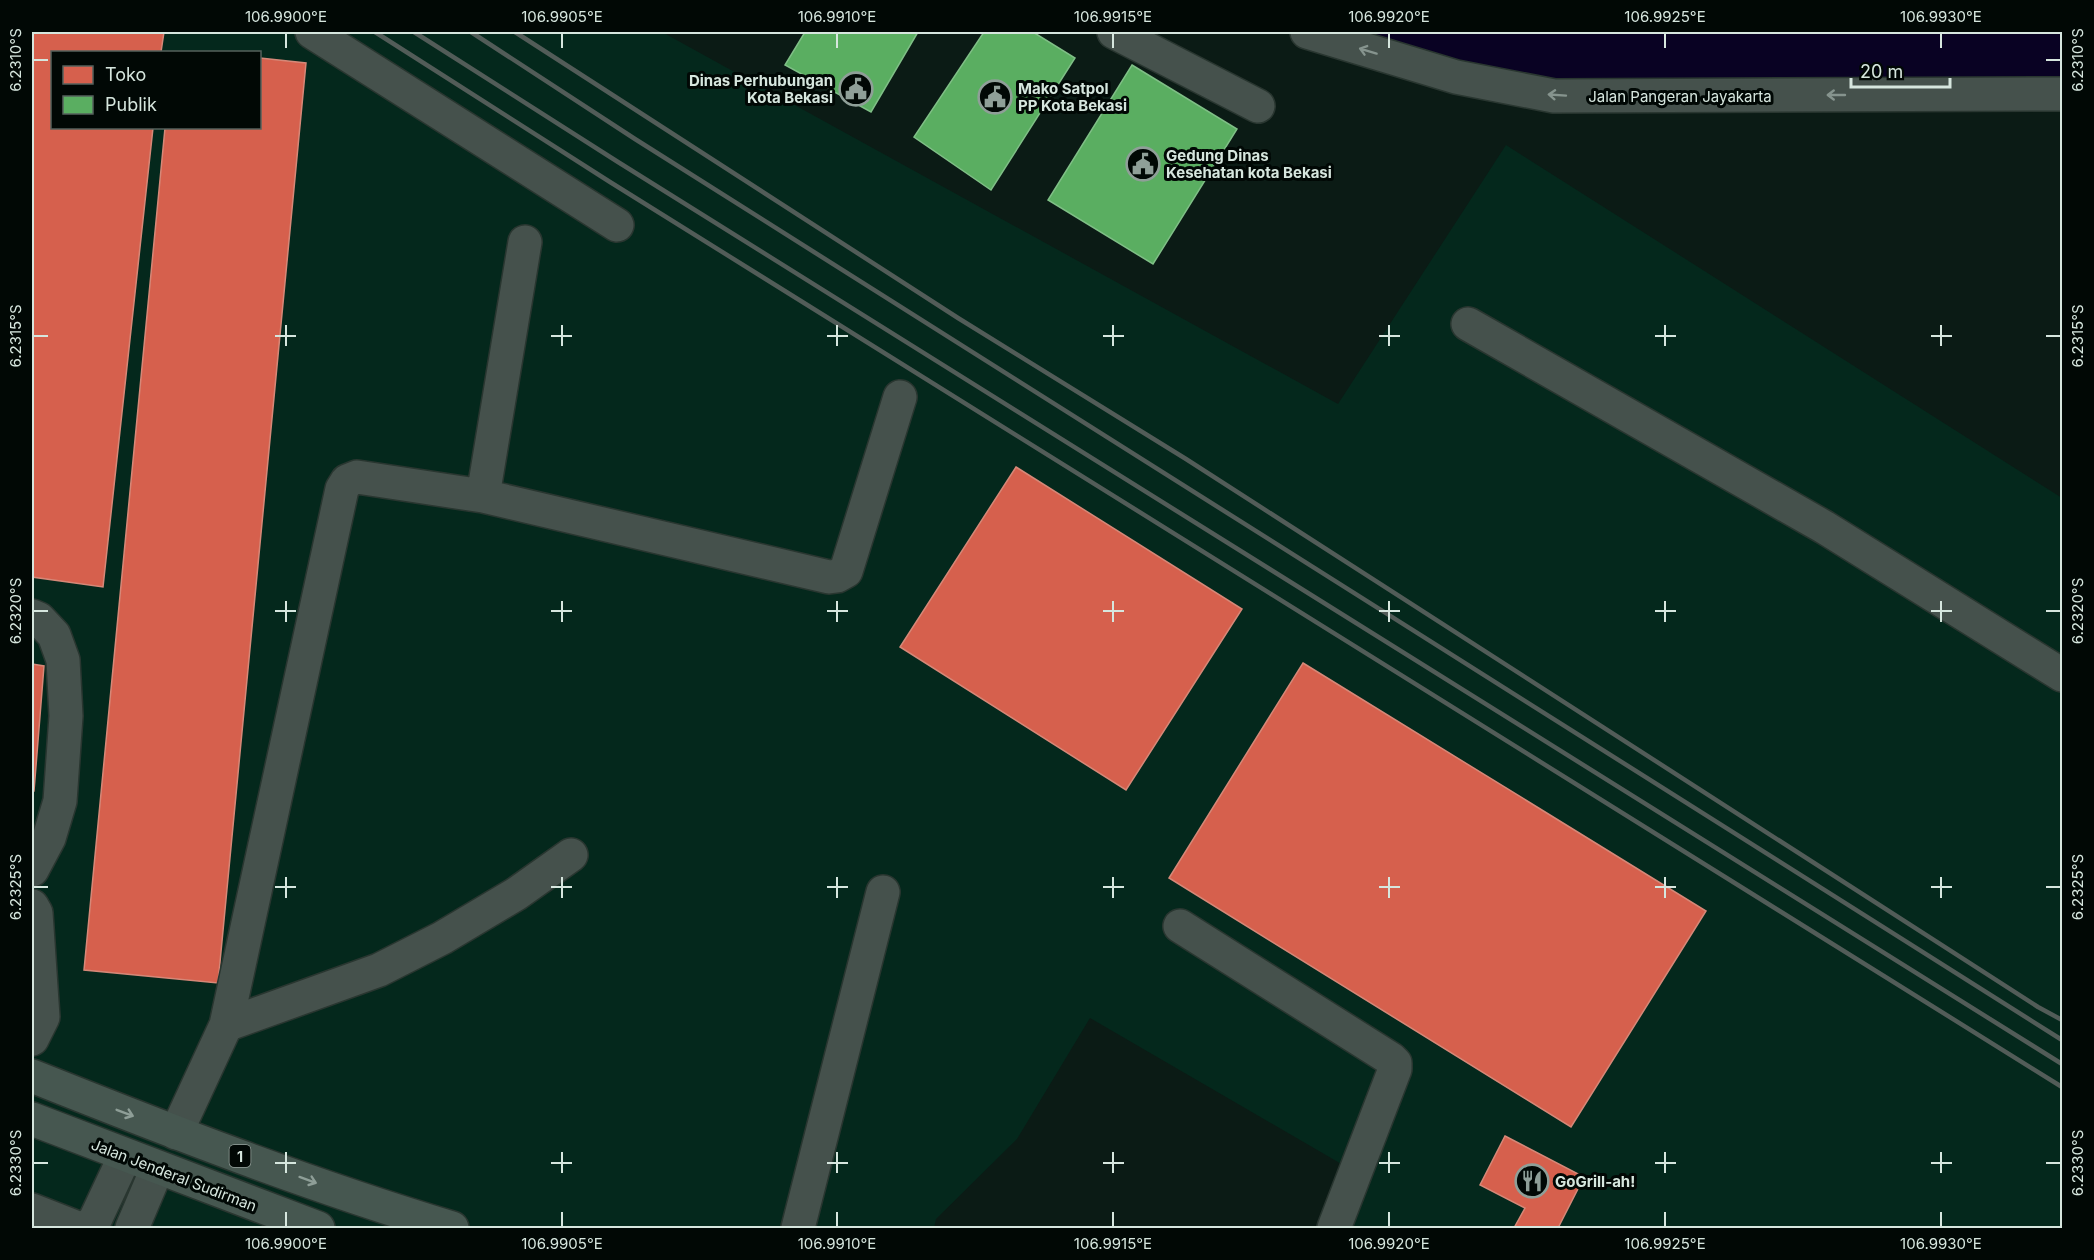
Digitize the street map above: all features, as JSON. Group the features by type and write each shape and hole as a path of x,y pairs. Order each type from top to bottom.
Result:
{"highway":[{"name":"1","path":"32,1077 176,1133 392,1210 452,1228"},
{"path":"76,1137 90,1100"},
{"name":"Jalan Jenderal Sudirman","path":"32,1119 158,1169 318,1228"}],"street":[{"path":"312,32 617,225"},
{"path":"1114,32 1257,106"},
{"name":"Jalan Pangeran Jayakarta","path":"1307,32 1456,77 1554,96 2062,94"},
{"path":"483,496 525,242"},
{"path":"1468,324 1824,527 2062,675"},
{"path":"176,1133 226,1025 342,489 347,481 357,477 483,496 829,577 837,576 846,571 900,397"},
{"path":"32,616 39,619 54,634 63,660 66,716 60,801 49,837 32,870"},
{"path":"226,1025 379,970 470,922 516,894 571,855"},
{"path":"798,1228 883,892"},
{"path":"32,906 36,913 43,1017 32,1039"},
{"path":"1180,926 1395,1063 1395,1069 1334,1228"},
{"path":"32,1210 80,1228 88,1227 94,1220 125,1156"},
{"path":"132,1228 158,1169"}],"shaded area":[{"path":"32,32 662,32 1338,404 1506,145 2062,498 2062,1228 1346,1228 1362,1176 1090,1018 1017,1139 936,1219 934,1228 32,1228"},
{"path":"1307,32 2062,32 2062,94 1554,96"}],"building: Toko":[{"path":"32,32 164,32 161,51 51,51 51,129 153,129 103,587 32,577"},
{"path":"261,58 306,63 218,983 84,970 165,129 261,129"},
{"path":"1016,467 1242,609 1126,790 900,647"},
{"path":"1303,663 1706,911 1571,1127 1169,878"},
{"path":"32,664 44,666 34,791 32,791"},
{"name":"GoGrill-ah!","path":"1505,1136 1584,1177 1558,1228 1514,1228 1525,1208 1480,1185"}],"building: Publik":[{"name":"Dinas Perhubungan Kota Bekasi","path":"805,32 918,32 871,112 785,65"},
{"name":"Mako Satpol PP Kota Bekasi","path":"984,32 1033,32 1075,58 991,190 914,137"},
{"name":"Gedung Dinas Kesehatan kota Bekasi","path":"1132,65 1237,129 1153,264 1048,200"}],"railway":[{"path":"375,32 610,182 2062,1087"},
{"path":"414,32 618,162 2062,1064"},
{"path":"471,32 635,139 2062,1040"},
{"path":"515,32 958,318 1186,459 2038,1007 2062,1020"}],"place":[{"name":"Dinas Perhubungan Kota Bekasi","path":"856,89"},
{"name":"Mako Satpol PP Kota Bekasi","path":"995,97"},
{"name":"Gedung Dinas Kesehatan kota Bekasi","path":"1143,164"},
{"name":"GoGrill-ah!","path":"1532,1181"}]}
